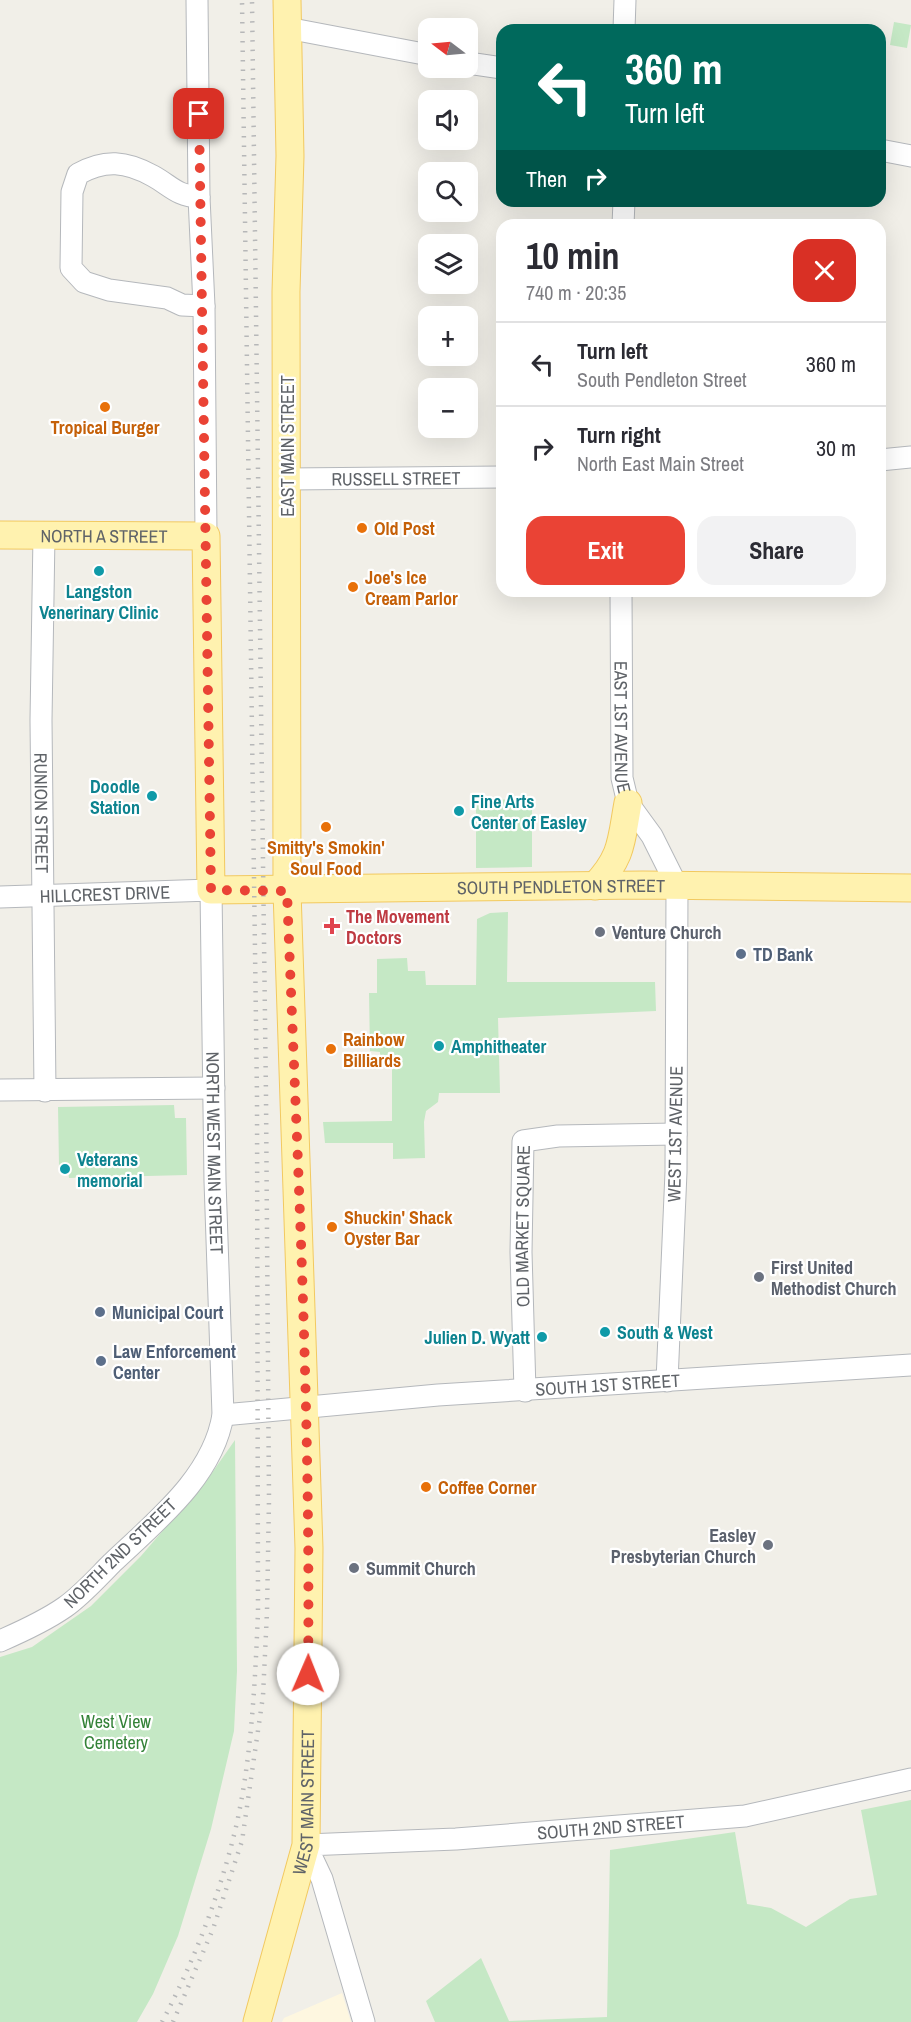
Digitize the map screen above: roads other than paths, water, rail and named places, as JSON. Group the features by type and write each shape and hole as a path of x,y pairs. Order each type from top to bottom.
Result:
{"main road":[{"name":"EAST MAIN STREET","path":"287,0 290,156 286,292 287,891"},
{"name":"NORTH A STREET","path":"0,534 206,536"},
{"path":"206,536 211,890"},
{"path":"595,886 614,866 628,802"},
{"name":"SOUTH PENDLETON STREET","path":"211,890 595,886 911,888"},
{"name":"WEST MAIN STREET","path":"256,2022 306,1845 309,1548 287,891"}],"street":[{"path":"197,0 199,197 204,306 206,536"},
{"path":"624,24 625,0"},
{"path":"287,28 418,54"},
{"path":"478,64 496,67"},
{"path":"886,151 911,156"},
{"path":"199,197 184,196 153,176 121,163 95,165 78,174 72,192 71,268 84,282 109,290 167,298 182,305 204,306"},
{"path":"886,459 911,457"},
{"name":"RUSSELL STREET","path":"288,478 496,477"},
{"name":"RUNION STREET","path":"44,535 41,720 45,894 45,1091"},
{"name":"EAST 1ST AVENUE","path":"621,597 622,778 628,802 652,836 677,886"},
{"name":"WEST 1ST AVENUE","path":"667,1382 676,1134 677,886"},
{"name":"HILLCREST DRIVE","path":"0,897 211,890"},
{"name":"NORTH WEST MAIN STREET","path":"211,890 223,1415"},
{"path":"0,1090 214,1088"},
{"name":"OLD MARKET SQUARE","path":"525,1391 521,1252 523,1142 558,1136 676,1134"},
{"name":"SOUTH 1ST STREET","path":"305,1407 438,1395 911,1365"},
{"path":"223,1415 305,1407"},
{"name":"NORTH 2ND STREET","path":"0,1641 32,1627 67,1606 160,1519 207,1462 219,1436 223,1415"},
{"name":"SOUTH 2ND STREET","path":"306,1845 456,1839 746,1816 911,1779"},
{"path":"306,1845 321,1879 364,2022"}],"railway":[{"path":"162,2022 203,1933 233,1839 248,1756 254,1697 258,1612 257,1097 242,0"},
{"path":"173,2022 213,1929 242,1841 263,1696 267,1612 269,1499 266,1097 252,0"}],"place":[{"name":"Tropical Burger","path":"105,407"},
{"name":"Old Post","path":"362,528"},
{"name":"Langston Venerinary Clinic","path":"99,571"},
{"name":"Joe's Ice Cream Parlor","path":"353,587"},
{"name":"Doodle Station","path":"152,796"},
{"name":"Fine Arts Center of Easley","path":"459,811"},
{"name":"Smitty's Smokin' Soul Food","path":"326,827"},
{"name":"The Movement Doctors","path":"332,926"},
{"name":"Venture Church","path":"600,932"},
{"name":"TD Bank","path":"741,954"},
{"name":"Amphitheater","path":"439,1046"},
{"name":"Rainbow Billiards","path":"331,1049"},
{"name":"Veterans memorial","path":"65,1169"},
{"name":"Shuckin' Shack Oyster Bar","path":"332,1227"},
{"name":"First United Methodist Church","path":"759,1277"},
{"name":"Municipal Court","path":"100,1312"},
{"name":"South & West","path":"605,1332"},
{"name":"Julien D. Wyatt","path":"542,1337"},
{"name":"Law Enforcement Center","path":"101,1361"},
{"name":"Coffee Corner","path":"426,1487"},
{"name":"Easley Presbyterian Church","path":"768,1545"},
{"name":"Summit Church","path":"354,1568"}],"park label":[{"name":"West View Cemetery","path":"116,1731"}]}
